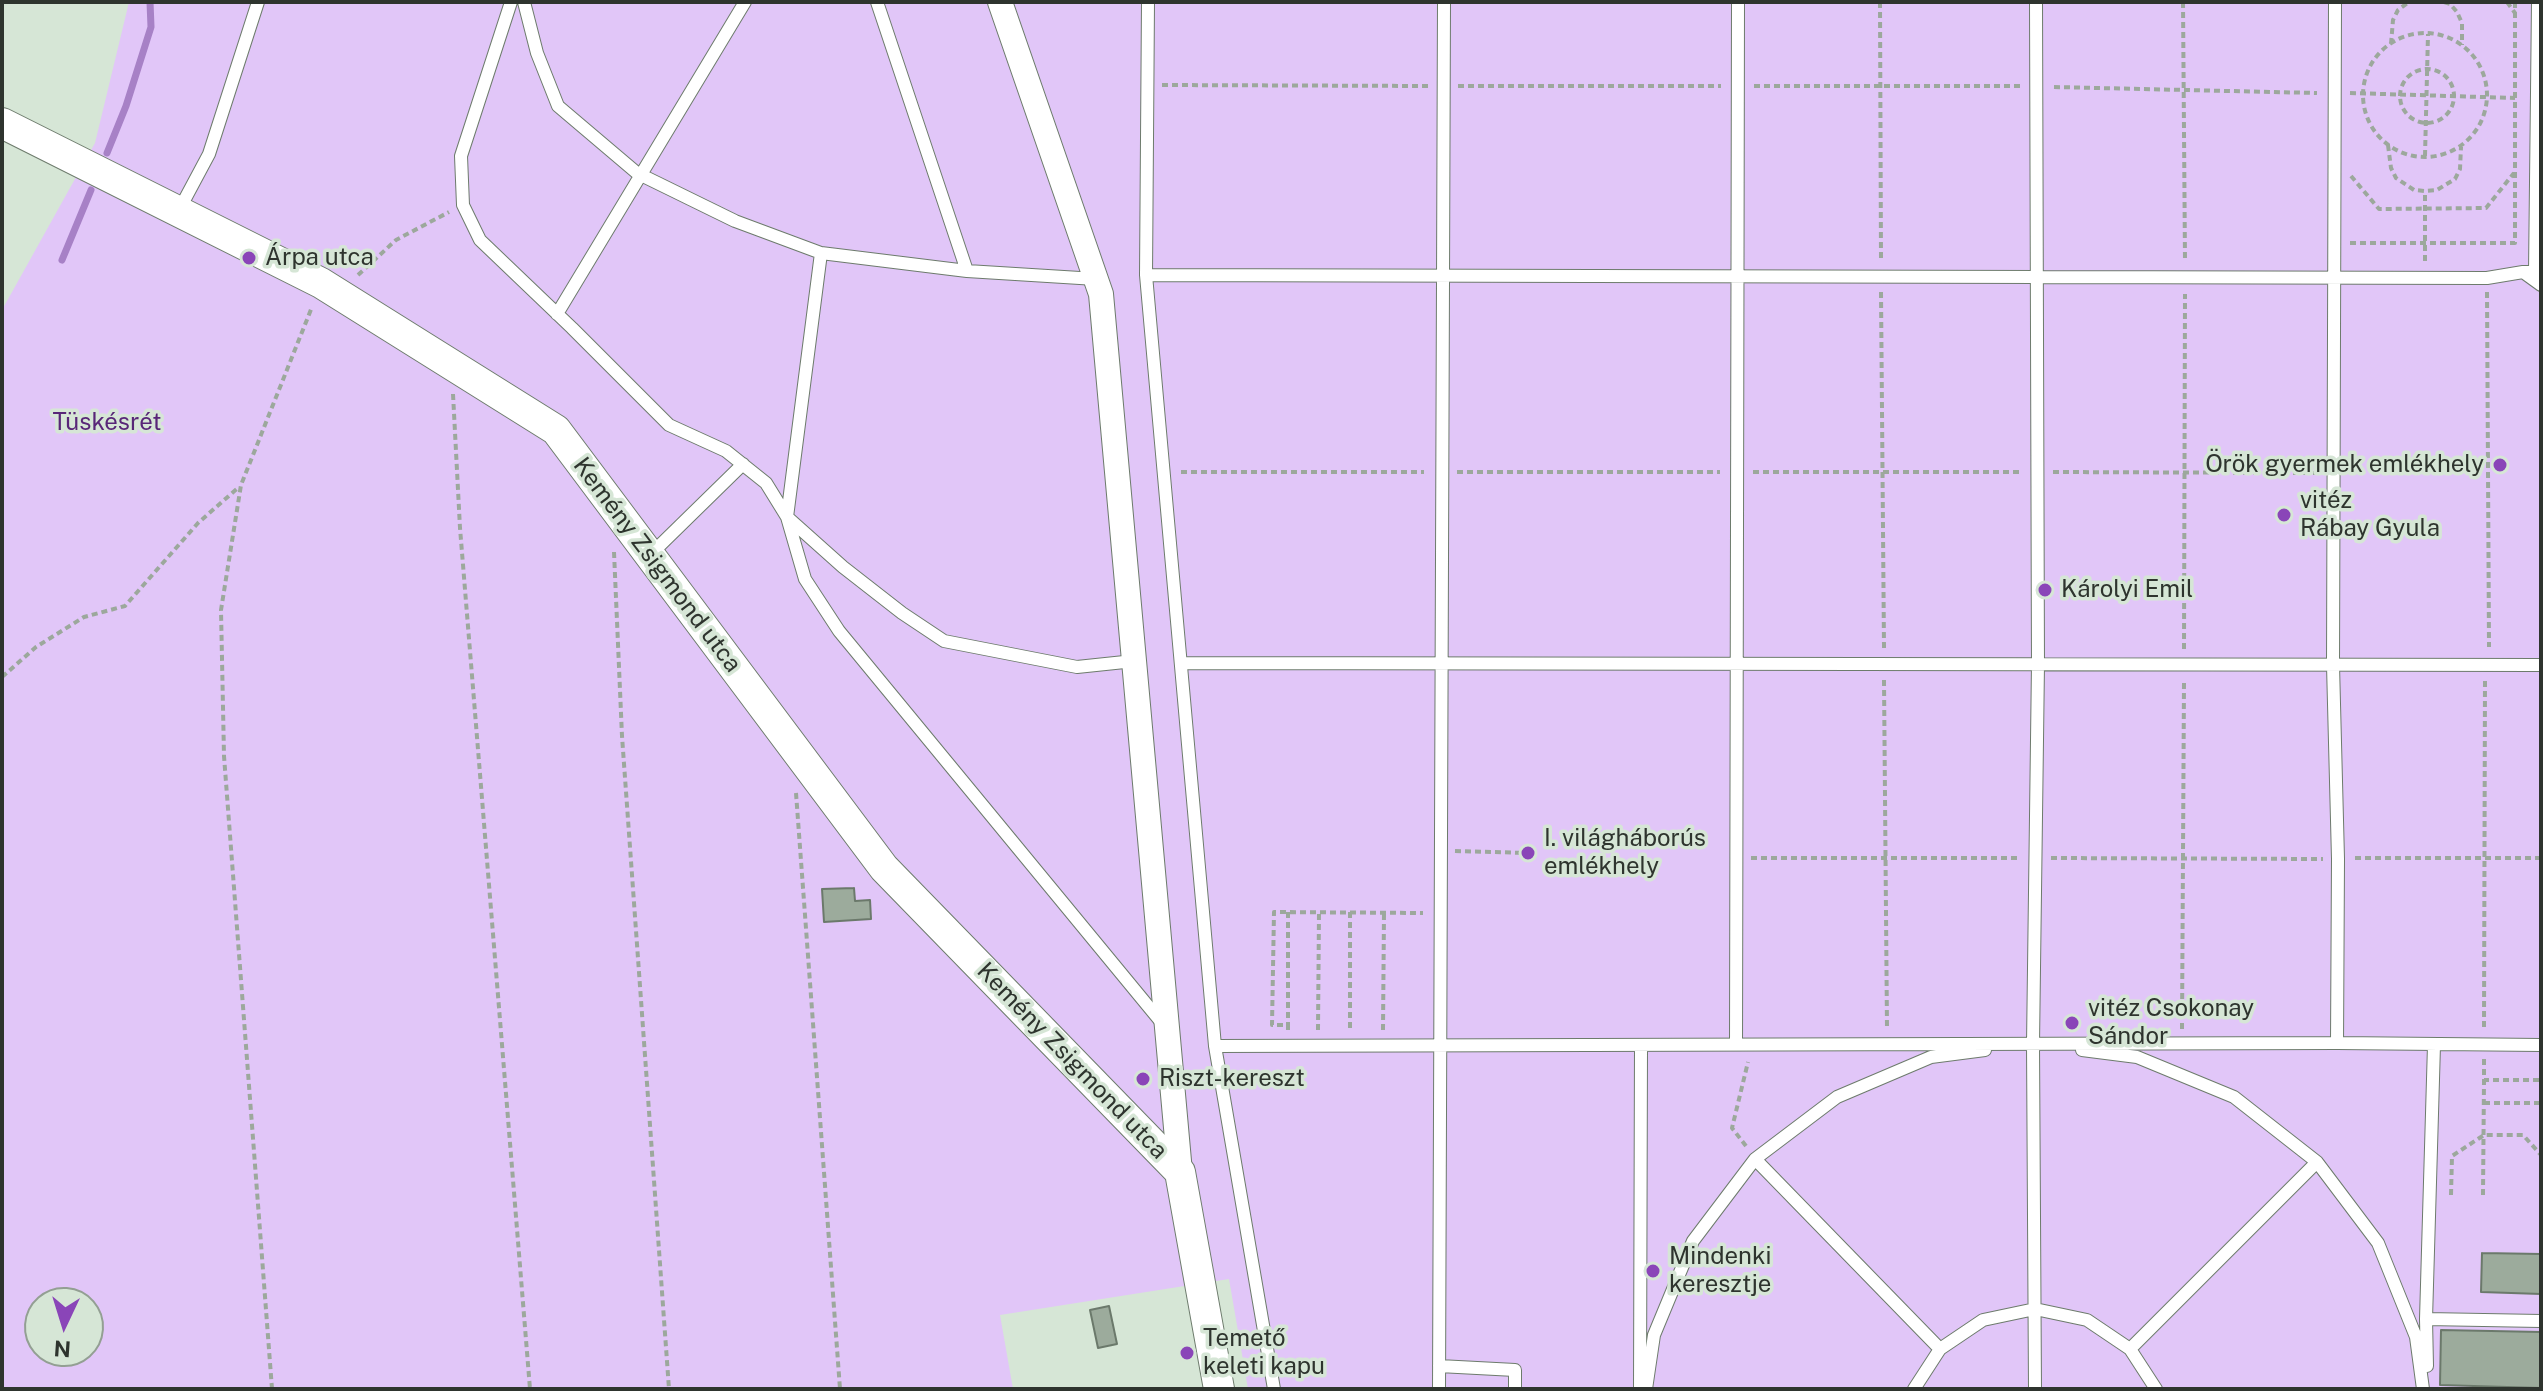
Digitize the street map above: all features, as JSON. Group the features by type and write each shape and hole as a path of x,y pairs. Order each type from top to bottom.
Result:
{"street":[{"path":"1000,2 1101,294 1180,1172 1219,1389"},
{"name":"Kemény Zsigmond utca","path":"2,123 331,289 556,430 884,868 1180,1172"}],"lane":[{"path":"178,212 209,154 258,2"},
{"path":"511,2 461,156 463,205 480,240 669,425 726,451 766,483 787,517 805,579 839,631 1167,1028"},
{"path":"524,2 537,53 558,106 640,175 735,221 821,253 967,271 1096,279"},
{"path":"557,314 745,2"},
{"path":"877,2 967,271"},
{"path":"1148,2 1146,275 1215,1046 1274,1389"},
{"path":"1439,1389 1444,2"},
{"path":"1736,1044 1738,2"},
{"path":"2035,1389 2033,1044 2038,664 2036,2"},
{"path":"2335,2 2333,665 2338,859 2337,1043"},
{"path":"2538,2 2539,90 2533,272 2541,285"},
{"path":"787,517 821,253"},
{"path":"1146,275 2487,278 2533,272"},
{"path":"650,555 743,464"},
{"path":"787,517 843,567 944,641 1077,667 1134,661"},
{"path":"1181,663 2541,665"},
{"path":"1646,1389 1654,1335 1693,1241 1755,1159 1837,1097 1931,1057 2033,1044 2137,1057 2179,1074 2234,1097 2317,1162 2378,1243 2416,1337 2426,1389"},
{"path":"2426,1389 2434,1045"},
{"path":"1215,1046 2541,1045"},
{"path":"1640,1389 1641,1046"},
{"path":"1755,1159 1940,1349"},
{"path":"2130,1349 2317,1162"},
{"path":"1914,1389 1940,1349 1983,1320 2035,1309 2087,1320 2130,1349 2156,1389"},
{"path":"2426,1319 2541,1321"},
{"path":"1439,1366 1515,1370 1515,1389"}],"path":[{"path":"1880,2 1887,1044"},
{"path":"2182,1043 2183,2"},
{"path":"2391,44 2393,20 2398,10 2409,2"},
{"path":"2444,2 2457,12 2462,23 2462,45"},
{"path":"2507,2 2515,13"},
{"path":"2348,243 2515,243 2515,2"},
{"path":"2425,157 2428,34"},
{"path":"2428,34 2449,38 2462,45 2481,68 2487,97 2479,125 2461,146 2446,154 2425,157 2388,145 2370,123 2363,94 2371,65 2380,53 2405,37 2428,34"},
{"path":"2426,68 2441,72 2448,78 2455,96 2448,114 2440,120 2425,123 2413,120 2405,113 2399,95 2406,78 2426,68"},
{"path":"1147,85 2035,86 2515,98"},
{"path":"2388,145 2391,168 2396,178 2414,190 2425,191 2437,190 2455,179 2460,169 2461,146"},
{"path":"2348,186 2348,172 2379,209 2486,208 2515,171"},
{"path":"2425,191 2425,277"},
{"path":"272,1389 224,756 221,610 241,485 331,289 396,240 463,205"},
{"path":"2483,1195 2487,278"},
{"path":"452,363 462,544 530,1389"},
{"path":"2,677 36,647 84,617 125,606 198,523 241,485"},
{"path":"618,514 613,537 622,736 669,1389"},
{"path":"802,759 795,796 840,1389"},
{"path":"1441,850 1528,853"},
{"path":"1737,858 2541,858"},
{"path":"1288,1025 1272,1025 1274,912 1441,913"},
{"path":"1288,912 1288,1046"},
{"path":"1318,1045 1319,912"},
{"path":"1350,912 1350,1045"},
{"path":"1383,1045 1384,913"},
{"path":"1752,1044 1732,1128 1755,1159"},
{"path":"2484,1080 2541,1080"},
{"path":"2484,1103 2541,1103"},
{"path":"2451,1195 2452,1156 2484,1135 2523,1135 2541,1155"}],"green space":[{"name":"Tüskésrét","path":"129,2 2541,2 2541,1389 1248,1389 1229,1279 1000,1315 1013,1389 2,1389 2,310 95,143"}],"building":[{"path":"854,888 855,901 870,900 871,919 824,922 822,889"},
{"path":"2482,1253 2541,1254 2541,1294 2481,1292"},
{"path":"1109,1306 1117,1344 1098,1348 1090,1310"},
{"path":"2441,1330 2541,1332 2541,1388 2440,1385"}],"waterway":[{"path":"107,153 126,106 151,27 150,2"},
{"path":"62,260 91,190"}],"place":[{"name":"Árpa utca","path":"249,258"},
{"name":"Örök gyermek emlékhely","path":"2500,465"},
{"name":"vitéz Rábay Gyula","path":"2284,515"},
{"name":"Károlyi Emil","path":"2045,590"},
{"name":"I. világháborús emlékhely","path":"1528,853"},
{"name":"vitéz Csokonay Sándor","path":"2072,1023"},
{"name":"Riszt-kereszt","path":"1143,1079"},
{"name":"Mindenki keresztje","path":"1653,1271"},
{"name":"Temető keleti kapu","path":"1187,1353"}]}
